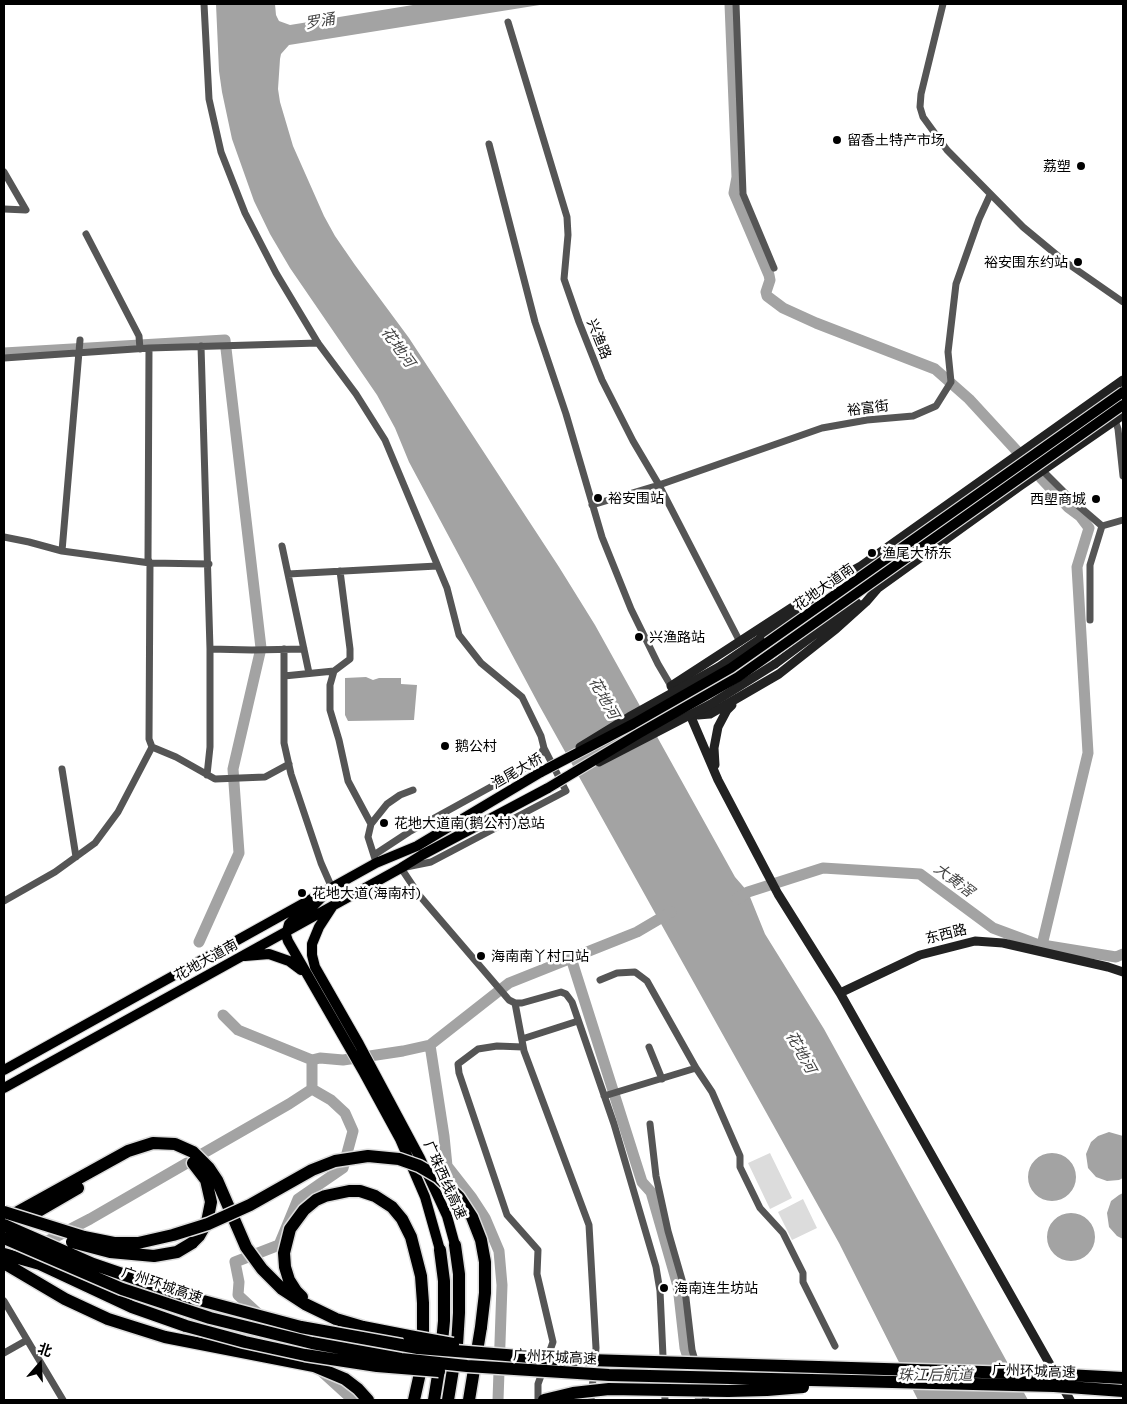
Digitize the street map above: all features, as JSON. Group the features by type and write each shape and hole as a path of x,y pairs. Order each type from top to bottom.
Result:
{"highway":[{"path":"4,1220 128,1151 149,1144 166,1143 179,1146 201,1158 209,1168 219,1186 241,1238 253,1258 288,1293 305,1304 348,1323 497,1352 556,1359"},
{"path":"4,1213 76,1243 115,1252 160,1256 177,1252 192,1243 201,1233 209,1216 211,1202 208,1186 203,1174 193,1162 180,1154 162,1150 128,1160 4,1230"},
{"path":"4,1213 84,1237 117,1243 142,1242 208,1224 259,1200 312,1170 331,1162 362,1156 393,1158 413,1164 438,1177 455,1192 470,1212 479,1234 485,1262 485,1293 469,1400"},
{"path":"409,1336 378,1329 335,1315 304,1299 293,1287 285,1262 284,1249 287,1236 300,1214 320,1198 345,1191 370,1194 380,1198 392,1207 409,1231 419,1265 424,1310 421,1363 414,1400"},
{"name":"广州环城高速","path":"4,1225 79,1258 192,1298 267,1319 336,1334 418,1348 556,1359 1123,1378"},
{"name":"广州环城高速","path":"4,1238 64,1265 140,1295 210,1318 271,1334 337,1348 417,1361 594,1374 1054,1386 1123,1392"},
{"name":"广珠西线高速","path":"448,1400 457,1345 460,1308 459,1274 455,1246"},
{"name":"广珠西线高速","path":"434,1400 444,1321 444,1287 440,1250"},
{"path":"4,1254 40,1264 132,1306 201,1331 252,1344 377,1366 445,1372 528,1375 594,1374"},
{"path":"4,1263 72,1303 108,1319 165,1336 314,1366 345,1379 368,1400"},
{"path":"544,1400 573,1393 608,1389 758,1390 846,1382 874,1382"}],"main road":[{"name":"花地大道南","path":"636,729 732,668 1123,392"},
{"name":"花地大道南","path":"636,729 738,677 1123,405"},
{"name":"渔尾大桥","path":"419,850 540,772 636,729"},
{"path":"419,850 548,788 636,729"},
{"name":"花地大道南","path":"4,1070 330,889 375,859 419,850"},
{"name":"花地大道南","path":"4,1088 401,868 419,850"},
{"path":"330,889 324,899 334,905 319,927 312,944 312,955 314,967 354,1045"},
{"path":"330,889 310,909 294,918 289,924 287,931 288,941 310,980 354,1045"},
{"path":"235,960 250,955 269,954 296,964 310,980"},
{"name":"广珠西线高速","path":"354,1045 433,1185 450,1223 455,1246"},
{"name":"广珠西线高速","path":"369,1071 422,1187 432,1216 440,1250"}],"street":[{"path":"204,4 209,100 221,152 245,213 271,264 318,343 356,394 385,440 447,588 460,635 481,662 522,698 566,791 431,862 401,868 420,894 512,1002 522,1043 589,1225 596,1348 591,1400"},
{"path":"736,4 743,194 774,268"},
{"path":"942,4 921,94 921,112 930,129 990,195 1023,227 1047,248 1123,302"},
{"name":"兴渔路","path":"508,22 568,224 564,274 568,291 602,380 740,642"},
{"path":"489,144 535,322 566,414 605,545 622,589 658,664 688,710 718,780 778,894 840,993 1069,1399"},
{"path":"4,172 26,210 4,209"},
{"name":"裕富街","path":"592,505 658,485 822,428 867,420 913,416 936,406 951,382 948,352 956,284 979,218 990,195"},
{"path":"86,234 139,336 140,349"},
{"path":"62,551 80,340"},
{"path":"4,358 149,348 318,343"},
{"path":"201,346 209,564 210,746 207,775"},
{"path":"149,348 149,739 152,747 215,780 265,777 289,764"},
{"name":"花地大道南","path":"671,686 828,584 861,566 1123,380"},
{"path":"1098,398 1115,420 1119,435 1123,476"},
{"path":"548,788 695,713 775,664 1042,470 1123,415"},
{"path":"1042,470 1074,502 1102,526"},
{"path":"1102,526 1123,520"},
{"path":"1090,620 1090,565 1102,526"},
{"path":"4,537 62,551 150,563 209,564"},
{"path":"282,546 309,673"},
{"path":"288,574 437,566"},
{"path":"540,772 621,722 719,666 760,639 861,566"},
{"path":"284,676 334,671 350,660 340,572"},
{"path":"688,710 705,716 779,674 854,613 878,588"},
{"path":"210,649 304,649"},
{"path":"284,649 284,743 289,764 330,889"},
{"path":"334,671 330,685 330,710 348,781 371,824"},
{"path":"718,780 714,757 718,728 727,710 739,698"},
{"path":"4,901 56,872 95,842 118,812 152,747"},
{"path":"413,790 400,795 387,804 371,824 368,837 375,859 409,832 536,762 544,748"},
{"path":"62,769 76,857"},
{"name":"东西路","path":"840,993 920,955 975,941 1002,943 1123,972"},
{"path":"600,980 617,974 635,972 647,981 696,1068 712,1092 740,1156 740,1167 760,1208 783,1233 803,1273 803,1282 835,1346"},
{"path":"512,1002 522,1003 561,992 566,994 572,1002 578,1021 610,1094 659,1281 665,1400"},
{"path":"538,1400 538,1384 552,1342 537,1274 538,1250 507,1216 459,1073 458,1064 478,1049 522,1043 578,1021"},
{"path":"649,1047 662,1079"},
{"path":"610,1094 696,1068"},
{"path":"650,1124 656,1176 668,1231 685,1290 692,1350 706,1400"},
{"path":"4,1301 63,1400"},
{"path":"4,1353 27,1340"}],"shaded area":[{"path":"770,1153 792,1198 770,1209 748,1163"},
{"path":"803,1199 817,1228 792,1240 778,1212"}],"water":[{"path":"216,4 275,4 276,15 279,21 290,25 419,4 546,4 289,45 281,54 278,89 293,146 324,216 335,236 409,338 595,625 735,877 748,892 765,934 824,1029 1028,1400 918,1400 839,1243 539,705 409,462 395,428 377,395 290,268 270,234 254,201 232,139 219,71"},
{"path":"366,677 373,680 379,678 401,678 401,684 417,685 414,720 348,721 345,715 345,678"},
{"path":"1109,1132 1123,1136 1123,1178 1107,1181 1096,1177 1088,1168 1086,1154 1091,1142 1098,1136"},
{"path":"1047,1153 1057,1153 1066,1157 1072,1163 1076,1177 1072,1191 1066,1197 1057,1201 1047,1201 1038,1197 1032,1191 1028,1182 1028,1172 1032,1163 1038,1157"},
{"path":"1123,1193 1123,1239 1117,1236 1109,1227 1107,1213 1111,1201"},
{"path":"1066,1213 1076,1213 1085,1217 1091,1223 1095,1237 1091,1251 1085,1257 1076,1261 1066,1261 1057,1257 1051,1251 1047,1242 1047,1232 1051,1223 1057,1217"}],"waterway":[{"path":"730,4 737,177 734,193 769,275 767,296 783,308 816,323 935,369 969,399 1027,462"},
{"path":"4,353 225,340 261,648 233,769 239,853 199,942"},
{"path":"1041,478 1068,507 1080,516 1089,528 1077,567 1088,753 1042,945"},
{"name":"大黄滘","path":"737,899 748,892 823,868 920,874 993,928 1036,944 1116,957 1123,954"},
{"path":"223,1015 238,1030 312,1060 320,1058 343,1060 430,1045 509,983 637,932 671,912"},
{"path":"571,958 642,1182 651,1192 678,1286 685,1348 701,1400"},
{"path":"430,1045 447,1166 485,1218 499,1251 502,1285 498,1400"},
{"path":"304,1356 238,1295 239,1282 235,1262 279,1245 298,1199 343,1168 353,1131 345,1113 331,1100 312,1089 312,1060"},
{"path":"202,1154 312,1089"},
{"path":"38,1246 90,1219 187,1163"},
{"path":"320,1370 353,1400"}],"place":[{"name":"留香土特产市场","path":"837,140"},
{"name":"荔塑","path":"1081,166"},
{"name":"裕安围东约站","path":"1078,262"},
{"name":"裕安围站","path":"598,498"},
{"name":"西塱商城","path":"1096,499"},
{"name":"渔尾大桥东","path":"872,553"},
{"name":"兴渔路站","path":"639,637"},
{"name":"鹅公村","path":"445,746"},
{"name":"花地大道南(鹅公村)总站","path":"384,823"},
{"name":"花地大道(海南村)","path":"302,893"},
{"name":"海南南丫村口站","path":"481,956"},
{"name":"海南连生坊站","path":"664,1288"}],"water label":[{"name":"罗涌","path":"320,21"},
{"name":"花地河","path":"398,347"},
{"name":"花地河","path":"604,698"},
{"name":"花地河","path":"801,1052"},
{"name":"珠江后航道","path":"935,1375"}]}
